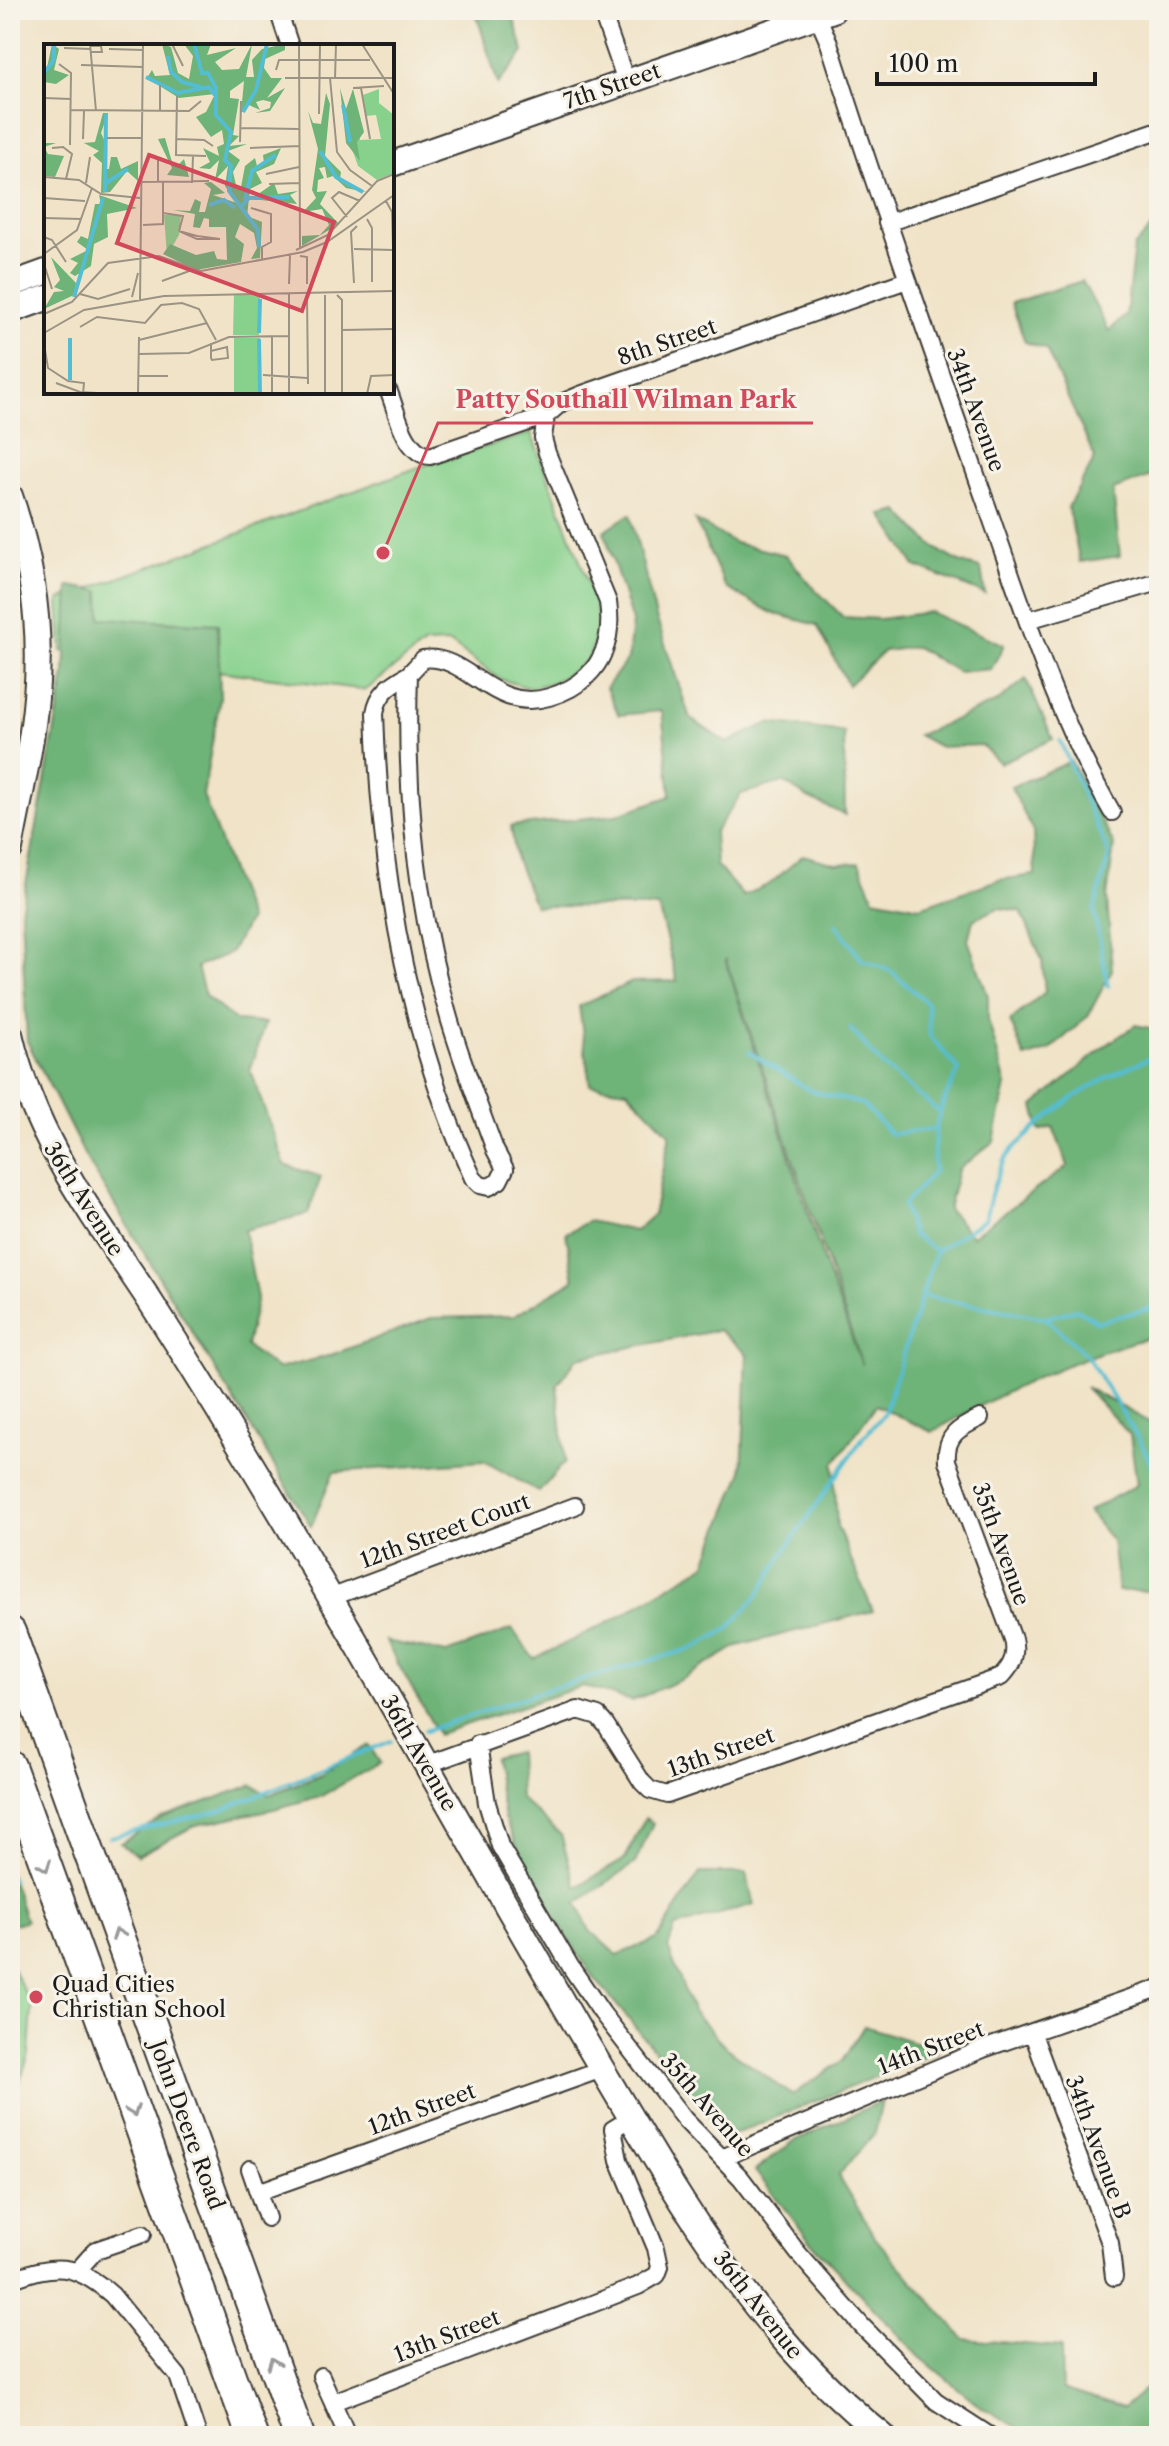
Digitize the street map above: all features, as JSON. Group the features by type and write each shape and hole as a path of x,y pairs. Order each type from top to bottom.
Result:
{"highway":[{"name":"John Deere Road","path":"10,1632 299,2436"},
{"name":"John Deere Road","path":"10,1766 252,2436"}],"street":[{"path":"278,10 289,44"},
{"path":"601,10 626,81"},
{"name":"7th Street","path":"394,163 825,13"},
{"name":"34th Avenue","path":"825,13 829,43 887,223 1028,620 1071,730 1112,812"},
{"path":"887,223 1159,130"},
{"path":"10,285 44,273"},
{"name":"8th Street","path":"390,394 417,452 424,456 438,454 546,416 561,403 580,395 907,280"},
{"path":"10,311 44,299"},
{"path":"409,674 407,737 413,828 428,925 448,1016 495,1150 505,1169 502,1178 489,1187 480,1185 473,1178 433,1071 410,993 382,832 375,713 376,703 384,691 409,674 423,659 441,658 495,691 525,700 539,700 572,688 595,669 602,658 611,619 608,602 547,453 543,438 546,416"},
{"path":"10,496 28,554 38,664 30,739 10,849"},
{"path":"1028,620 1159,582"},
{"path":"395,917 402,931 408,935 422,934 428,925"},
{"name":"36th Avenue","path":"10,1034 31,1104 61,1166 229,1426 686,2210 760,2314 814,2374 883,2436"},
{"name":"35th Avenue","path":"980,1418 967,1424 948,1440 947,1461 1013,1639 1016,1650 1012,1663"},
{"name":"12th Street Court","path":"330,1598 575,1506"},
{"name":"13th Street","path":"426,1765 578,1710 598,1716 642,1782 650,1790 667,1795 991,1682 1001,1677 1012,1663"},
{"name":"35th Avenue","path":"478,1744 492,1826 509,1865 602,2013 684,2119 741,2178 798,2253 862,2326 936,2401 990,2436"},
{"name":"14th Street","path":"722,2158 983,2049 1159,1988"},
{"name":"34th Avenue B","path":"1033,2034 1110,2243 1114,2277"},
{"name":"12th Street","path":"258,2192 602,2069"},
{"name":"13th Street","path":"333,2402 638,2286 657,2275 660,2267 656,2248 624,2175 615,2145 613,2129 631,2118"},
{"path":"250,2169 267,2218"},
{"path":"78,2270 96,2250 143,2234"},
{"path":"10,2280 53,2267 78,2270 112,2295 178,2376 198,2436"},
{"path":"321,2376 344,2428"}],"green space":[{"path":"475,10 511,10 524,52 498,84"},
{"path":"1159,219 1159,473 1113,490 1120,556 1080,562 1068,507 1095,458 1046,349 1025,342 1011,303 1082,281 1109,331 1126,315 1134,247"},
{"path":"531,433 595,600 599,630 588,659 551,683 529,688 500,679 450,643 425,644 366,690 62,651 59,600 419,467"},
{"path":"899,511 945,554 981,568 985,594 915,566 882,515"},
{"path":"630,514 656,617 690,718 727,743 769,723 844,732 845,815 783,782 741,794 714,833 716,865 743,896 770,884 803,855 836,864 859,863 874,898 920,907 998,880 1035,875 1033,832 1011,787 1071,761 1114,845 1107,897 1112,970 1088,1016 1050,1050 1025,1058 1010,1021 1045,992 1042,960 1021,911 998,908 973,920 968,940 988,996 988,1019 1006,1085 994,1141 958,1170 948,1209 972,1236 1068,1166 1053,1127 1040,1131 1034,1106 1105,1046 1136,1025 1159,1030 1159,1335 1099,1353 1042,1376 932,1432 876,1405 834,1464 837,1526 873,1611 738,1646 682,1679 632,1701 583,1686 438,1734 385,1641 447,1653 512,1629 534,1659 611,1621 705,1565 742,1473 747,1354 719,1330 577,1358 557,1385 565,1462 539,1492 484,1461 334,1472 311,1526 86,1158 27,1041 21,911 65,674 69,586 100,591 101,618 218,624 220,698 203,795 249,920 230,953 197,967 205,996 236,1021 265,1023 250,1070 285,1165 321,1177 308,1214 244,1230 257,1298 246,1346 277,1369 328,1356 431,1318 514,1316 574,1280 566,1233 589,1221 635,1231 653,1215 670,1134 627,1090 590,1085 579,1006 632,982 677,981 658,907 535,906 516,860 511,826 616,815 671,796 662,711 619,715 606,688 628,658 632,622 604,531","holes":["726,960 862,1365 825,1265"]},
{"path":"695,520 735,543 786,555 843,617 880,619 930,612 1004,645 991,669 958,672 916,647 884,651 848,685 817,625 772,613 726,588"},
{"path":"1026,679 1053,739 1000,763 981,745 940,747 918,735 997,702"},
{"path":"1085,1387 1155,1425 1159,1437 1159,1591 1118,1591 1112,1541 1088,1511 1137,1485 1130,1435"},
{"path":"369,1745 380,1763 321,1796 196,1825 137,1856 121,1843 163,1817 252,1785 269,1795 321,1774"},
{"path":"518,1752 520,1798 561,1835 576,1887 625,1859 645,1818 653,1823 635,1863 577,1903 590,1931 617,1955 657,1939 700,1873 746,1873 754,1904 675,1927 668,1948 692,2010 727,2048 792,2095 842,2061 864,2026 937,2052 727,2137 590,1973 535,1886 504,1818 493,1758"},
{"path":"10,1874 26,1921 10,1925"},
{"path":"10,1963 32,2007 29,2054 10,2113"},
{"path":"882,2101 875,2133 838,2175 876,2239 964,2339 1061,2347 1062,2389 1123,2408 1159,2377 1159,2436 1033,2436 980,2406 920,2357 815,2247 755,2171 794,2141"}],"waterway":[{"path":"1060,741 1109,855 1094,911 1108,986"},
{"path":"836,924 862,960 891,971 927,1003 930,1036 959,1070 938,1119 934,1172 903,1205 913,1235 936,1251"},
{"path":"850,1028 882,1065 938,1111"},
{"path":"749,1052 811,1091 862,1104 891,1134 933,1129"},
{"path":"425,1731 546,1690 694,1648 728,1629 758,1595 862,1439 884,1414 936,1251 985,1219 996,1179 1009,1153 1074,1097 1106,1078 1159,1054"},
{"path":"923,1296 1046,1318 1087,1356 1141,1443 1159,1481"},
{"path":"1046,1318 1077,1309 1098,1322 1159,1306"},
{"path":"110,1837 219,1811 391,1741"}],"place":[{"name":"Patty Southall Wilman Park","path":"383,553"},
{"name":"Quad Cities Christian School","path":"36,1997"}]}
